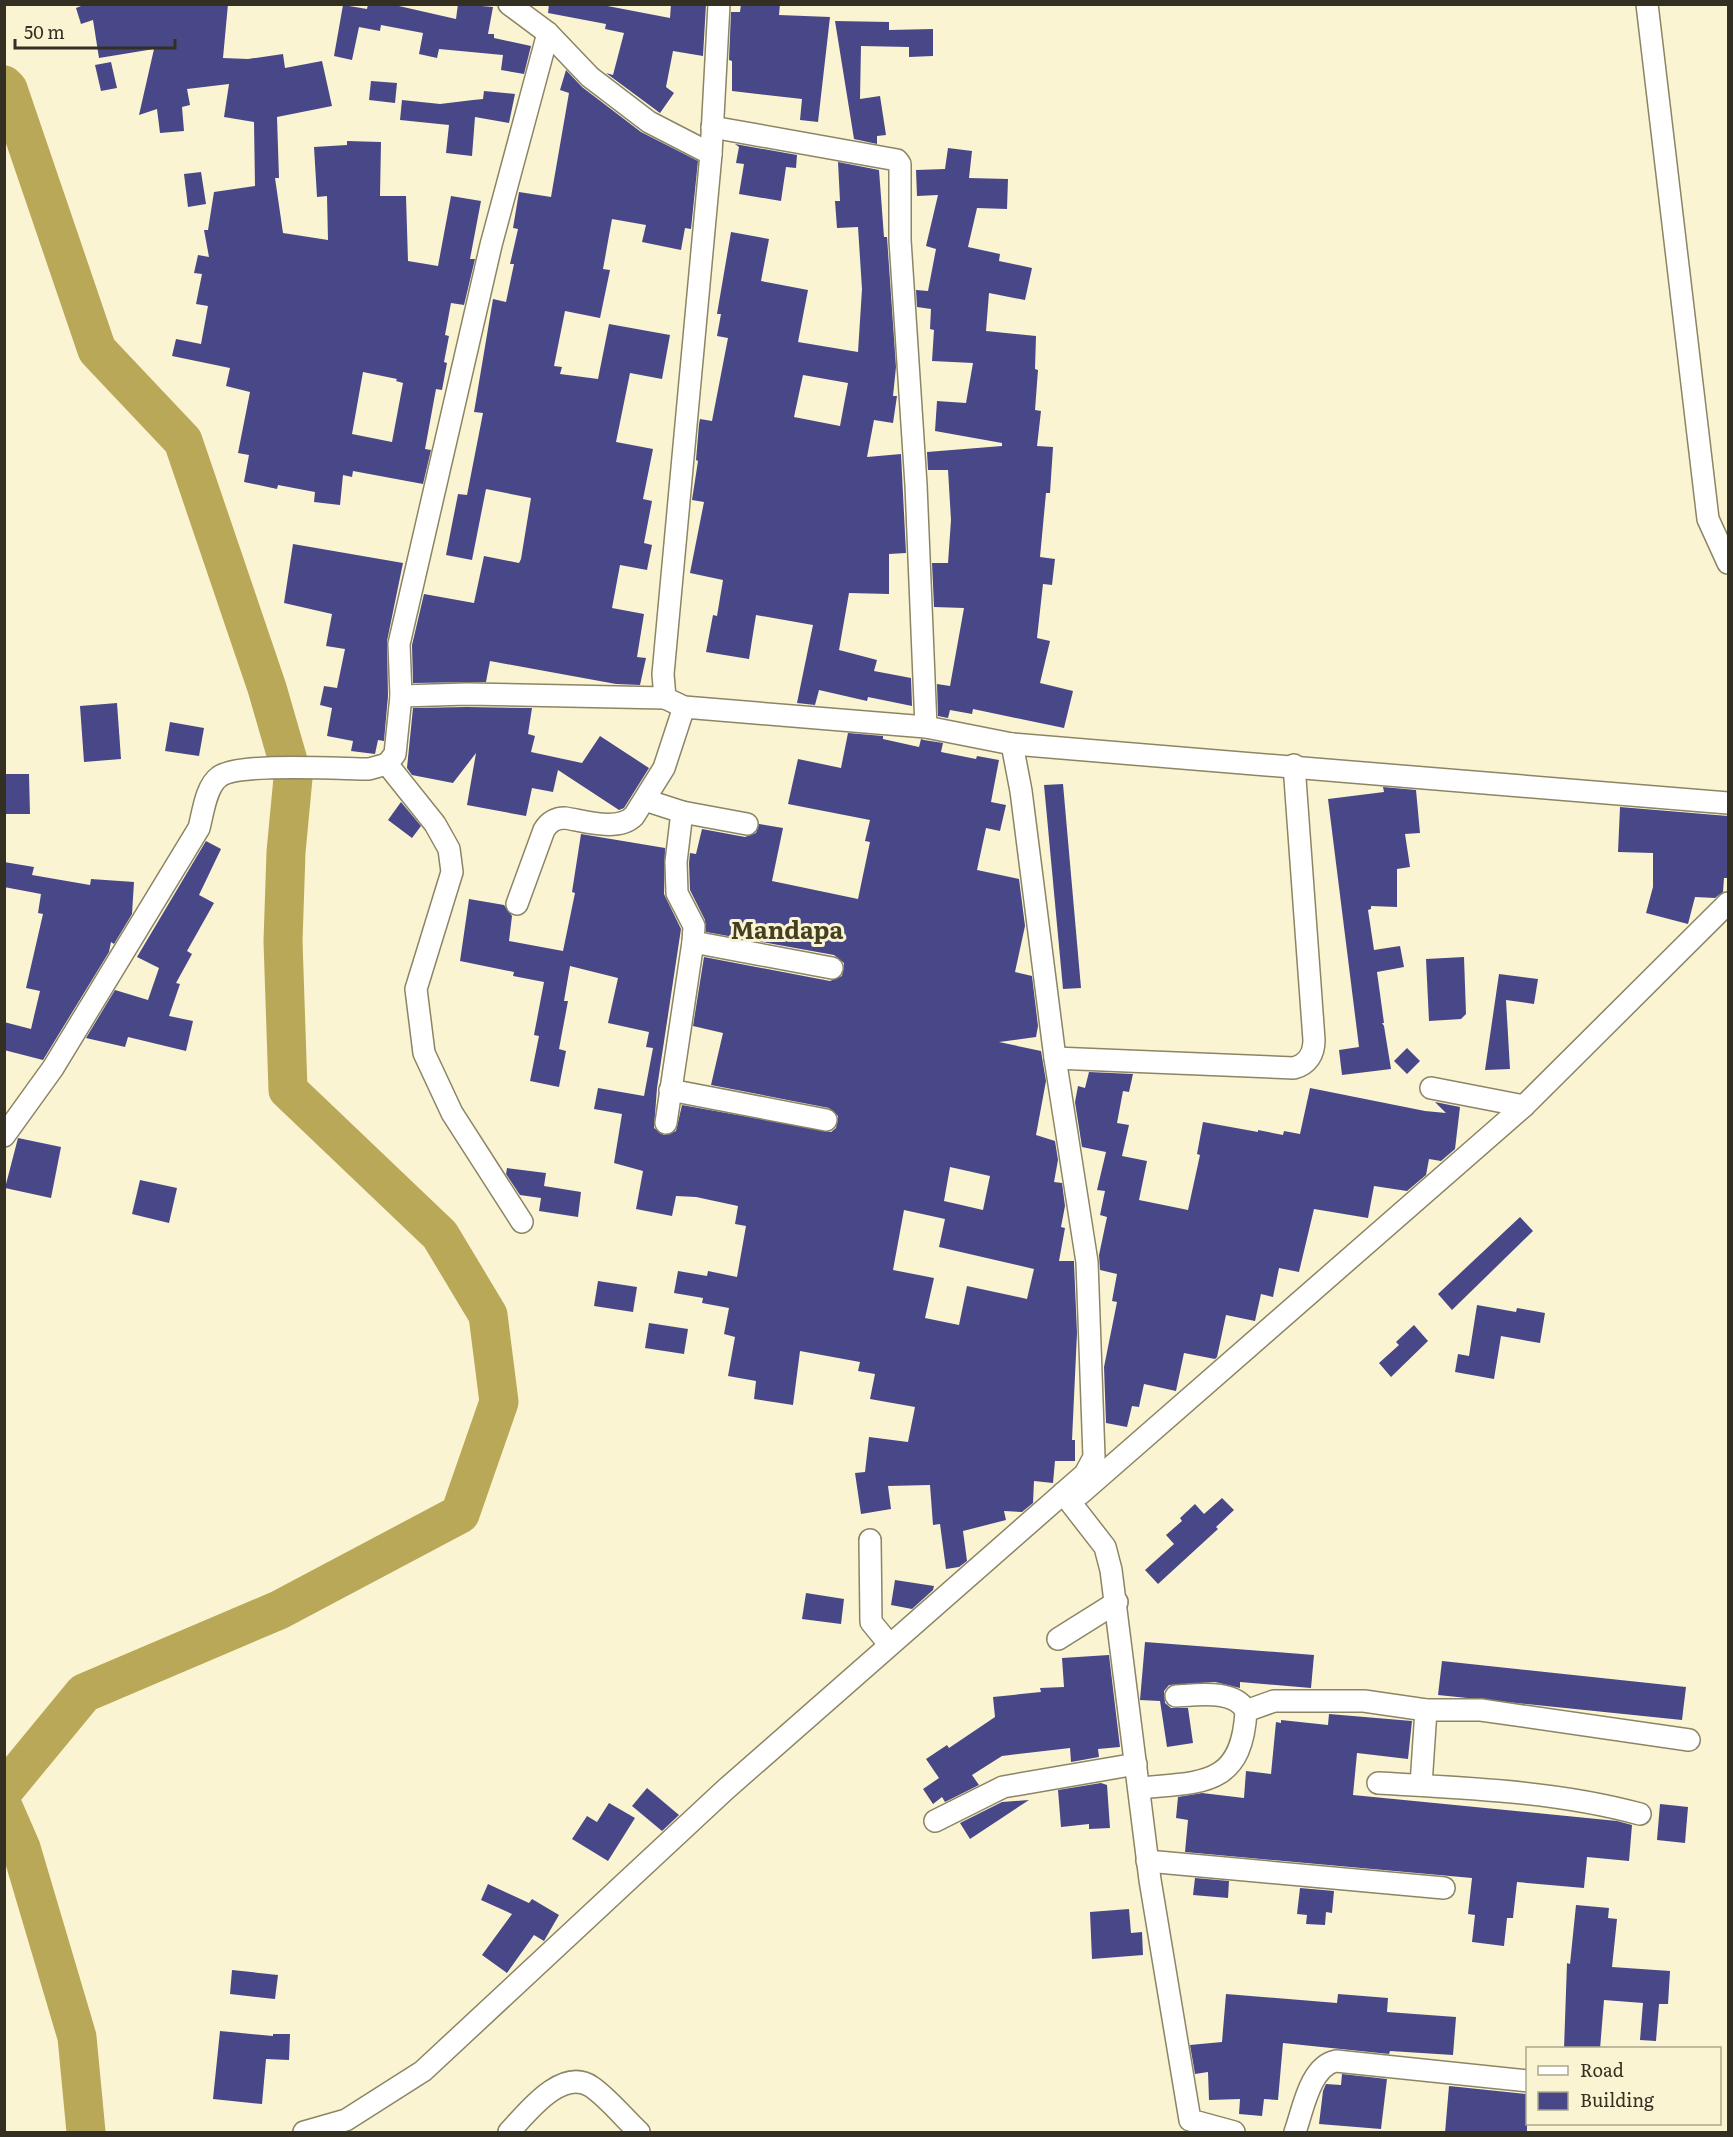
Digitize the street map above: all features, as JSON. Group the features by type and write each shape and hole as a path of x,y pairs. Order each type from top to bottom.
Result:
{"street":[{"path":"509,4 548,33 590,77 649,122 711,154"},
{"path":"517,904 544,830 551,822 557,818 615,825 623,823 629,820 645,800 664,768 675,703 663,674 711,154 719,4"},
{"path":"1647,4 1708,519 1728,563"},
{"path":"4,1136 53,1068 199,828 213,783 219,776 228,772 252,769 369,769 387,764 395,754 401,696 399,644 491,245 548,33"},
{"path":"712,127 897,160 900,164 900,240 916,485 926,727"},
{"path":"401,696 467,694 675,703 926,727 1012,744 1294,765 1728,803"},
{"path":"1012,744 1021,791 1055,1058 1087,1262 1094,1457 1070,1501"},
{"path":"387,764 435,824 449,849 452,872 416,989 424,1053 452,1113 522,1222"},
{"path":"1055,1058 1294,1068 1302,1066 1309,1059 1314,1040 1294,765"},
{"path":"645,800 682,812 747,824"},
{"path":"666,1123 694,926 677,893 676,862 682,812"},
{"path":"304,2133 346,2120 423,2072 726,1789 889,1644 1070,1501 1524,1106 1728,903"},
{"path":"693,942 832,968"},
{"path":"1431,1088 1524,1106"},
{"path":"670,1090 826,1120"},
{"path":"1070,1501 1105,1547 1117,1602 1148,1861 1190,2126 1234,2133"},
{"path":"870,1540 871,1622 889,1644"},
{"path":"1058,1639 1117,1602"},
{"path":"1176,1696 1209,1694 1232,1700 1246,1711"},
{"path":"1246,1711 1266,1703 1307,1699 1364,1701 1426,1710 1481,1710 1689,1740"},
{"path":"1421,1785 1426,1710"},
{"path":"1139,1788 1205,1782 1225,1772 1233,1762 1241,1740 1246,1711"},
{"path":"935,1821 1003,1787 1136,1764"},
{"path":"1378,1783 1511,1792 1617,1807 1640,1814"},
{"path":"1148,1861 1444,1888"},
{"path":"1295,2133 1316,2076 1327,2062 1336,2061 1526,2081"},
{"path":"509,2133 543,2096 554,2089 578,2082 591,2087 639,2133"}],"building":[{"path":"86,4 228,4 223,58 248,59 283,54 285,68 322,61 332,106 277,117 279,178 275,178 283,233 328,240 327,196 317,197 314,147 347,145 347,141 381,142 380,196 406,196 408,261 438,266 451,196 481,201 470,259 475,259 464,305 451,303 445,335 449,336 444,362 447,363 442,390 436,389 425,449 431,450 423,484 353,471 352,477 343,475 340,505 314,502 315,492 278,485 277,489 244,482 249,455 238,453 250,392 226,386 230,368 172,356 176,339 201,344 208,306 196,304 202,274 194,273 198,255 209,257 204,230 208,230 214,192 255,186 254,122 224,117 229,84 187,89 190,105 182,107 184,131 160,133 157,109 139,115 154,49 99,58 93,20 81,24 76,8","holes":["363,372 397,379 396,381 403,383 392,442 352,434"]},
{"path":"368,4 390,4 456,19 458,4 493,7 488,34 494,34 494,38 531,46 524,74 501,70 503,55 439,49 437,58 419,54 423,33 381,25 380,31 359,27 352,60 334,56 343,5 367,9"},
{"path":"549,4 597,4 670,18 671,4 706,4 703,56 673,51 666,87 674,93 660,113 606,73 613,75 624,33 605,29 606,24 548,13"},
{"path":"741,4 780,4 779,15 830,17 818,122 800,120 802,99 732,91 732,61 729,60 731,12 740,12"},
{"path":"835,21 889,22 889,30 933,29 933,56 909,57 909,47 861,46 860,99 880,96 886,135 877,136 877,144 854,139"},
{"path":"111,62 117,88 101,91 95,65"},
{"path":"566,70 582,87 641,132 698,161 691,229 685,228 681,250 642,242 646,225 612,219 603,269 610,270 600,318 565,311 554,366 562,367 560,374 598,379 609,324 670,335 662,379 630,373 616,442 653,449 643,499 652,501 644,543 652,545 647,570 620,565 612,608 644,614 637,657 646,658 640,685 616,684 490,661 486,682 413,683 412,645 424,594 474,603 484,556 519,563 521,559 531,498 486,489 472,560 446,555 458,494 467,495 483,413 474,412 493,299 506,302 514,264 510,264 518,229 513,228 519,192 551,197 569,93 560,90"},
{"path":"371,81 397,83 395,103 369,100"},
{"path":"484,91 515,94 509,123 475,117 472,156 446,153 449,125 400,120 402,100 440,104 483,99"},
{"path":"735,144 797,155 796,168 786,167 781,201 739,194 744,164 736,163 739,147"},
{"path":"948,148 972,151 969,178 1008,179 1007,209 977,208 968,247 1000,254 999,261 1032,268 1025,300 989,293 986,331 1036,336 1035,369 1038,370 1035,410 1041,411 1037,446 1053,447 1050,493 1046,493 1040,557 1055,559 1052,585 1043,584 1037,638 1050,641 1040,683 1073,691 1064,728 973,709 972,714 950,710 948,718 938,716 937,684 950,686 964,608 934,607 932,563 948,563 951,520 948,470 928,470 927,452 1002,446 1002,443 935,431 937,401 966,403 973,363 932,361 934,330 930,329 931,309 917,307 916,290 928,291 936,249 926,246 938,195 917,196 916,170 945,169"},
{"path":"838,162 879,170 884,237 887,237 896,367 893,396 897,396 893,423 874,420 867,457 901,454 906,553 889,554 889,594 849,593 839,650 877,660 874,671 911,678 912,706 868,697 867,701 819,690 815,705 797,703 813,625 756,615 749,659 706,652 713,615 717,616 723,580 690,573 704,502 692,500 698,461 696,460 699,424 700,419 712,421 728,338 717,336 721,314 717,314 731,232 769,239 761,281 808,290 798,342 858,352 862,289 858,227 837,228 835,201 840,201","holes":["803,375 848,383 840,426 794,417"]},
{"path":"201,172 206,204 188,207 184,174"},
{"path":"293,544 403,563 387,641 388,696 384,741 378,740 375,754 351,751 353,741 327,736 332,708 320,705 324,686 337,688 345,649 326,646 332,614 284,603"},
{"path":"117,703 121,759 84,762 80,706"},
{"path":"413,708 532,708 528,734 535,736 531,752 582,763 600,736 649,768 624,808 619,810 558,770 553,792 532,788 526,816 467,805 476,753 453,783 412,775 407,768"},
{"path":"170,722 204,728 199,756 165,751"},
{"path":"848,733 883,736 883,739 919,747 921,739 943,743 941,752 976,759 977,756 999,760 991,802 1006,805 1000,831 986,828 977,870 1019,879 1025,926 1015,972 1032,976 1038,1026 1036,1037 999,1042 1041,1051 1046,1081 1036,1135 1055,1141 1058,1160 1054,1182 1062,1183 1065,1206 1061,1227 1065,1228 1059,1261 1074,1261 1077,1333 1072,1440 1075,1440 1075,1461 1055,1461 1053,1483 1034,1481 1033,1503 1022,1512 1004,1511 1006,1520 963,1531 967,1561 959,1567 946,1569 940,1524 933,1525 930,1485 888,1486 891,1509 861,1514 855,1473 865,1472 869,1437 908,1442 915,1407 870,1399 875,1374 858,1371 860,1362 800,1351 793,1405 754,1399 756,1381 728,1376 735,1337 724,1334 729,1308 702,1303 703,1298 674,1293 678,1271 707,1276 708,1271 737,1277 746,1226 735,1224 738,1206 696,1197 676,1196 672,1216 636,1209 643,1171 614,1163 622,1114 594,1109 598,1088 644,1096 653,1048 646,1047 649,1032 608,1023 618,978 570,966 564,1001 568,1001 559,1049 566,1051 559,1087 530,1081 539,1036 534,1035 544,982 513,976 514,972 460,961 469,899 504,905 512,916 509,941 563,951 575,893 572,892 581,834 665,848 664,894 681,929 657,1088 654,1128 664,1135 676,1131 682,1105 831,1132 836,1128 838,1116 829,1108 711,1085 723,1033 693,1026 704,957 830,981 842,976 844,963 834,955 706,932 705,920 690,890 689,863 690,853 696,854 702,829 745,837 756,833 759,824 783,828 772,881 858,899 870,842 865,841 870,820 788,804 798,759 841,768","holes":["950,1167 990,1176 983,1210 944,1201","904,1210 945,1219 939,1247 1034,1269 1027,1299 967,1286 959,1325 925,1318 934,1278 893,1270"]},
{"path":"4,774 29,774 30,814 4,814"},
{"path":"1063,784 1081,988 1063,989 1044,785"},
{"path":"1383,787 1416,790 1420,833 1405,834 1410,867 1397,869 1397,907 1371,906 1368,910 1374,950 1400,946 1404,967 1377,972 1384,1023 1382,1023 1391,1069 1342,1075 1339,1050 1359,1047 1328,799 1384,792"},
{"path":"401,802 421,826 412,838 388,820"},
{"path":"1620,807 1728,816 1728,878 1724,878 1723,892 1715,898 1695,897 1688,924 1646,913 1653,887 1653,853 1618,852"},
{"path":"206,841 221,849 199,895 214,903 187,951 192,954 176,983 180,984 169,1016 193,1021 186,1051 128,1037 125,1047 86,1038 115,990 148,1000 159,968 137,957"},
{"path":"4,862 34,867 32,875 90,885 91,879 134,882 132,914 114,944 111,942 109,952 43,1060 4,1050 4,1022 31,1029 40,991 26,988 43,914 38,913 41,894 4,887"},
{"path":"1464,957 1466,1014 1461,1019 1429,1021 1426,959"},
{"path":"1499,974 1538,979 1534,1004 1506,1000 1510,1069 1485,1070"},
{"path":"1407,1048 1420,1061 1407,1074 1394,1061"},
{"path":"1089,1072 1133,1074 1129,1092 1123,1091 1117,1123 1129,1125 1122,1156 1147,1161 1139,1200 1188,1210 1200,1155 1197,1154 1203,1122 1258,1132 1258,1130 1283,1135 1284,1131 1300,1134 1310,1088 1425,1111 1446,1113 1435,1102 1460,1107 1455,1149 1441,1161 1429,1159 1426,1175 1407,1191 1374,1186 1368,1218 1314,1209 1299,1272 1279,1268 1273,1297 1261,1294 1255,1321 1226,1315 1215,1359 1184,1353 1176,1391 1144,1384 1139,1407 1132,1406 1127,1427 1106,1423 1104,1367 1117,1302 1112,1301 1117,1274 1100,1270 1099,1255 1107,1217 1100,1215 1105,1191 1097,1190 1106,1152 1082,1147 1075,1102 1078,1086 1085,1088"},
{"path":"18,1138 61,1147 51,1198 5,1188"},
{"path":"507,1168 546,1173 544,1186 581,1192 578,1217 539,1211 541,1198 520,1195 506,1174"},
{"path":"140,1180 177,1188 169,1223 132,1214"},
{"path":"1520,1217 1533,1231 1452,1310 1438,1294"},
{"path":"598,1281 637,1287 633,1312 594,1306"},
{"path":"1477,1305 1516,1312 1517,1308 1545,1313 1540,1343 1501,1336 1494,1379 1455,1372 1458,1354 1469,1356"},
{"path":"649,1323 688,1329 684,1354 645,1348"},
{"path":"1414,1325 1428,1341 1391,1377 1379,1363 1399,1345 1396,1342"},
{"path":"1222,1498 1234,1510 1216,1527 1218,1529 1158,1584 1145,1570 1174,1544 1166,1535 1182,1521 1180,1518 1195,1504 1204,1514"},
{"path":"895,1580 934,1586 933,1590 912,1609 891,1605"},
{"path":"806,1593 844,1599 841,1624 802,1619"},
{"path":"1145,1642 1314,1655 1311,1688 1240,1682 1240,1688 1215,1682 1169,1685 1164,1691 1165,1703 1171,1708 1188,1708 1193,1743 1167,1747 1160,1701 1140,1700"},
{"path":"1109,1655 1120,1747 1098,1749 1099,1757 1071,1762 1070,1748 1002,1756 972,1775 979,1785 945,1802 942,1797 933,1804 923,1789 939,1778 926,1759 947,1745 949,1748 995,1717 993,1697 1041,1692 1040,1688 1064,1687 1062,1658"},
{"path":"1442,1661 1686,1687 1682,1720 1438,1695"},
{"path":"1329,1714 1412,1721 1408,1759 1357,1753 1353,1795 1617,1821 1632,1825 1629,1861 1587,1857 1584,1888 1517,1882 1513,1918 1507,1918 1504,1946 1472,1942 1475,1915 1468,1914 1472,1878 1185,1852 1188,1820 1176,1818 1178,1797 1202,1793 1244,1798 1246,1771 1271,1774 1276,1722 1281,1723 1281,1720 1328,1725"},
{"path":"1101,1783 1107,1785 1110,1828 1089,1829 1089,1824 1061,1827 1058,1790"},
{"path":"647,1788 679,1815 662,1831 632,1806"},
{"path":"1029,1800 970,1839 960,1823 1002,1802"},
{"path":"609,1803 635,1818 608,1861 572,1839 587,1816 597,1822"},
{"path":"1660,1804 1688,1807 1685,1843 1657,1840"},
{"path":"1195,1878 1229,1881 1228,1898 1193,1895"},
{"path":"488,1884 529,1903 532,1899 559,1915 544,1941 534,1935 507,1973 482,1955 512,1914 481,1900"},
{"path":"1300,1888 1334,1891 1332,1913 1326,1912 1325,1925 1306,1924 1307,1915 1297,1914"},
{"path":"1576,1905 1609,1908 1608,1918 1617,1919 1612,1967 1670,1971 1668,2004 1659,2004 1656,2041 1640,2040 1643,2003 1604,2000 1600,2047 1564,2047 1567,1963 1570,1964"},
{"path":"1129,1909 1131,1933 1142,1932 1143,1955 1092,1959 1090,1912"},
{"path":"232,1970 278,1975 275,1999 230,1994"},
{"path":"1226,1994 1337,2003 1338,1994 1388,1998 1387,2012 1456,2017 1453,2055 1390,2051 1389,2054 1283,2043 1278,2100 1264,2099 1262,2116 1239,2114 1240,2099 1209,2100 1208,2072 1195,2074 1190,2045 1222,2042"},
{"path":"220,2031 273,2036 273,2034 290,2034 289,2060 266,2059 262,2104 213,2099"},
{"path":"1342,2074 1387,2079 1381,2129 1319,2124 1326,2084 1341,2085"},
{"path":"1449,2086 1526,2094 1527,2133 1445,2133"}],"waterway":[{"path":"4,85 8,89 97,350 183,441 267,688 293,778 286,852 283,941 288,1090 440,1235 488,1315 499,1402 460,1514 279,1610 84,1693 4,1790"},
{"path":"4,1809 21,1848 77,2037 86,2132"}],"district":[{"name":"Mandapa","path":"787,931"}]}
